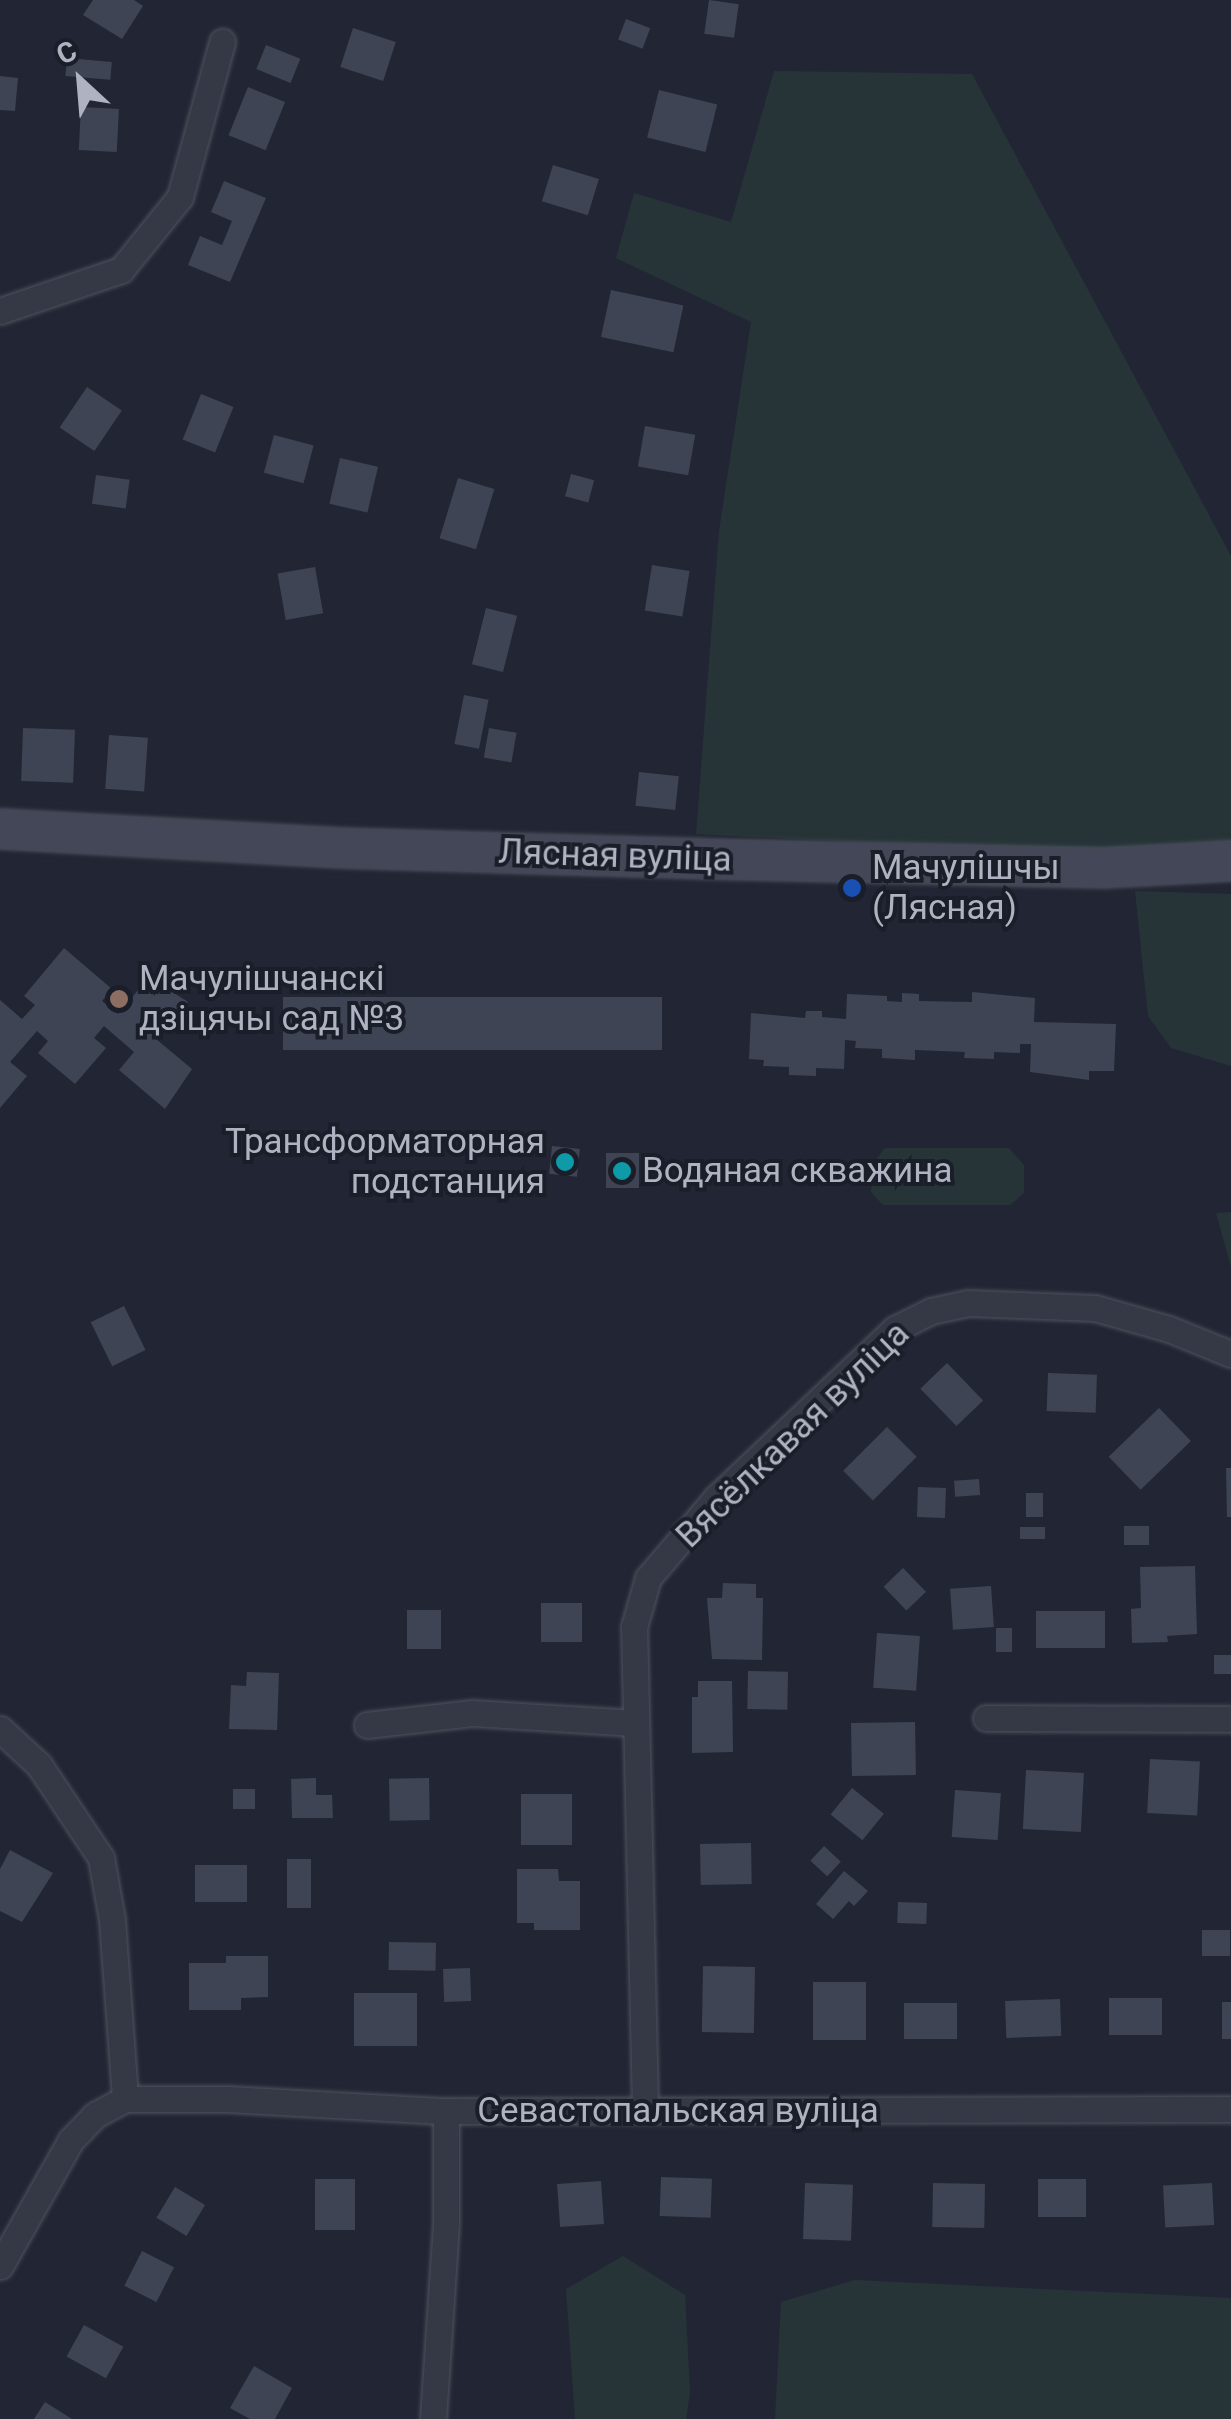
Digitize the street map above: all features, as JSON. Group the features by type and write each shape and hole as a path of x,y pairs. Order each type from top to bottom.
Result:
{"main road":[{"name":"Лясная вуліца","path":"0,829 341,848 740,860 1103,868 1231,862"}],"street":[{"path":"0,312 121,270 180,198 222,42"},
{"name":"Вясёлкавая вуліца","path":"646,2108 634,1627 648,1578 716,1498 895,1328 931,1311 968,1303 1095,1308 1169,1329 1231,1354"},
{"path":"367,1724 472,1713 635,1723"},
{"path":"986,1718 1231,1719"},
{"path":"0,1730 40,1766 101,1858 112,1920 125,2099 96,2114 70,2140 0,2266"},
{"name":"Севастопальская вуліца","path":"125,2099 228,2099 446,2111 1231,2109"},
{"path":"432,2419 446,2222 446,2111"}],"shaded area":[{"path":"774,71 972,74 1231,556 1231,844 1114,855 696,834 719,531 751,322 616,258 634,193 731,222"},
{"path":"1135,891 1231,894 1231,1066 1171,1048 1148,1016"},
{"path":"885,1148 1009,1148 1024,1165 1024,1193 1010,1205 883,1205 871,1192 872,1165"},
{"path":"1231,1212 1231,1267 1216,1213"},
{"path":"623,2256 685,2295 690,2393 686,2419 575,2419 566,2289"},
{"path":"855,2280 1231,2298 1231,2419 775,2419 781,2302"}],"building":[{"path":"93,0 134,0 143,6 122,39 83,15"},
{"path":"709,0 739,4 734,38 704,34"},
{"path":"626,19 650,28 642,49 618,40"},
{"path":"353,28 396,42 383,81 340,67"},
{"path":"266,45 300,59 291,83 256,69"},
{"path":"67,58 112,62 110,80 65,76"},
{"path":"0,76 18,78 15,111 0,110"},
{"path":"248,87 285,102 266,150 229,135"},
{"path":"659,90 717,105 705,152 647,138"},
{"path":"81,107 119,109 117,152 79,150"},
{"path":"553,165 599,179 588,215 542,201"},
{"path":"224,181 266,198 230,282 188,265 200,236 222,245 232,221 211,212"},
{"path":"611,290 683,305 673,352 601,337"},
{"path":"87,387 122,410 94,451 60,428"},
{"path":"201,394 233,407 215,453 183,439"},
{"path":"645,426 695,435 688,475 638,466"},
{"path":"274,435 314,446 304,483 264,473"},
{"path":"340,458 378,467 367,513 329,504"},
{"path":"571,474 594,480 588,502 565,496"},
{"path":"96,475 130,480 126,508 92,504"},
{"path":"458,478 494,489 476,549 440,538"},
{"path":"652,565 690,571 682,616 645,610"},
{"path":"315,567 323,613 286,620 278,574"},
{"path":"486,608 517,616 503,672 472,664"},
{"path":"464,695 489,700 479,749 454,744"},
{"path":"23,728 75,730 73,783 21,781"},
{"path":"489,728 517,733 511,762 484,758"},
{"path":"109,735 148,738 144,792 105,789"},
{"path":"639,772 679,776 675,810 635,806"},
{"path":"64,948 112,989 102,1001 118,1014 149,977 188,1002 156,1039 192,1069 165,1109 119,1070 134,1052 104,1026 94,1038 106,1048 75,1084 38,1053 48,1041 37,1031 10,1062 27,1076 0,1108 0,1000 22,1019 35,1005 24,996"},
{"path":"972,992 1035,998 1034,1022 1116,1024 1114,1071 1089,1071 1089,1080 1030,1072 1031,1044 1020,1044 1020,1053 994,1052 994,1059 964,1058 965,1052 915,1050 915,1060 882,1058 882,1049 855,1048 856,1041 845,1040 844,1069 816,1068 816,1076 789,1075 789,1067 763,1066 764,1060 749,1059 751,1013 805,1018 806,1011 822,1011 822,1017 846,1019 847,994 887,996 887,1001 902,1002 902,993 919,994 919,1001 972,1002"},
{"path":"283,997 662,997 662,1050 283,1050"},
{"name":"Трансформаторная подстанция","path":"552,1146 580,1149 577,1177 549,1174"},
{"name":"Водяная скважина","path":"606,1153 639,1153 639,1188 606,1188"},
{"path":"124,1306 145,1350 112,1366 91,1322"},
{"path":"947,1363 983,1400 957,1426 920,1389"},
{"path":"1048,1373 1097,1375 1096,1413 1047,1411"},
{"path":"1159,1408 1191,1441 1141,1490 1109,1457"},
{"path":"887,1427 917,1457 873,1501 843,1471"},
{"path":"1226,1468 1231,1468 1231,1517 1227,1517"},
{"path":"979,1479 980,1495 955,1497 954,1481"},
{"path":"918,1487 946,1488 945,1518 917,1517"},
{"path":"1026,1493 1043,1493 1043,1517 1026,1517"},
{"path":"1124,1526 1149,1526 1149,1545 1124,1545"},
{"path":"1020,1527 1045,1527 1045,1539 1020,1539"},
{"path":"1195,1566 1197,1634 1167,1636 1168,1642 1132,1643 1131,1609 1141,1608 1140,1567"},
{"path":"903,1568 926,1592 907,1610 884,1587"},
{"path":"723,1583 756,1584 756,1598 763,1598 762,1660 712,1659 707,1598 722,1598"},
{"path":"991,1586 994,1627 953,1630 950,1589"},
{"path":"541,1603 582,1603 582,1642 541,1642"},
{"path":"407,1610 441,1610 441,1649 407,1649"},
{"path":"1036,1611 1105,1611 1105,1648 1036,1648"},
{"path":"996,1628 1012,1628 1012,1652 996,1652"},
{"path":"877,1633 920,1636 916,1691 873,1688"},
{"path":"1214,1655 1231,1655 1231,1674 1214,1674"},
{"path":"748,1671 788,1672 787,1710 747,1709"},
{"path":"247,1672 279,1673 277,1730 229,1729 231,1685 246,1686"},
{"path":"698,1681 732,1681 733,1752 692,1753 692,1697 698,1697"},
{"path":"915,1722 916,1775 852,1776 851,1723"},
{"path":"1150,1759 1200,1762 1197,1816 1147,1813"},
{"path":"1026,1770 1084,1773 1081,1832 1023,1829"},
{"path":"316,1778 316,1795 332,1795 333,1818 292,1818 291,1779"},
{"path":"429,1778 430,1820 390,1821 389,1779"},
{"path":"852,1788 884,1814 862,1840 831,1814"},
{"path":"233,1789 255,1789 255,1809 233,1809"},
{"path":"955,1790 1001,1793 998,1840 952,1837"},
{"path":"521,1794 572,1794 572,1845 521,1845"},
{"path":"751,1843 752,1884 701,1885 700,1844"},
{"path":"824,1846 841,1862 827,1876 810,1861"},
{"path":"10,1850 53,1873 22,1922 0,1911 0,1869"},
{"path":"287,1859 311,1859 311,1908 287,1908"},
{"path":"195,1865 247,1865 247,1902 195,1902"},
{"path":"517,1869 558,1869 559,1881 580,1881 580,1930 534,1930 534,1923 517,1923"},
{"path":"844,1871 868,1891 854,1906 849,1901 833,1919 816,1904"},
{"path":"898,1902 927,1903 926,1924 897,1923"},
{"path":"1202,1930 1230,1930 1230,1956 1202,1956"},
{"path":"389,1942 436,1943 436,1971 389,1970"},
{"path":"226,1956 268,1956 268,1997 241,1998 241,2010 189,2010 189,1963 226,1963"},
{"path":"703,1966 755,1967 754,2033 702,2032"},
{"path":"470,1968 471,2001 444,2002 443,1969"},
{"path":"813,1982 866,1982 866,2040 813,2040"},
{"path":"354,1993 417,1993 417,2046 354,2046"},
{"path":"1109,1998 1162,1998 1162,2035 1109,2035"},
{"path":"1060,1999 1061,2036 1006,2038 1005,2001"},
{"path":"1222,2002 1231,2002 1231,2039 1222,2039"},
{"path":"904,2003 957,2003 957,2039 904,2039"},
{"path":"661,2177 712,2179 711,2218 660,2216"},
{"path":"315,2179 355,2179 355,2230 315,2230"},
{"path":"1038,2179 1086,2179 1086,2217 1038,2217"},
{"path":"601,2181 604,2224 560,2227 557,2184"},
{"path":"805,2183 853,2185 851,2241 803,2239"},
{"path":"933,2183 985,2184 984,2228 932,2227"},
{"path":"1212,2183 1214,2225 1165,2228 1163,2186"},
{"path":"175,2187 205,2205 186,2236 156,2218"},
{"path":"142,2251 174,2267 156,2302 124,2286"},
{"path":"84,2325 123,2347 106,2378 67,2356"},
{"path":"254,2366 292,2388 275,2419 250,2419 230,2408"},
{"path":"45,2402 72,2419 34,2419"}],"place":[{"name":"Мачулішчы (Лясная)","path":"852,888"},
{"name":"Мачулішчанскі дзіцячы сад №3","path":"119,999"},
{"name":"Трансформаторная подстанция","path":"565,1162"},
{"name":"Водяная скважина","path":"622,1171"}]}
